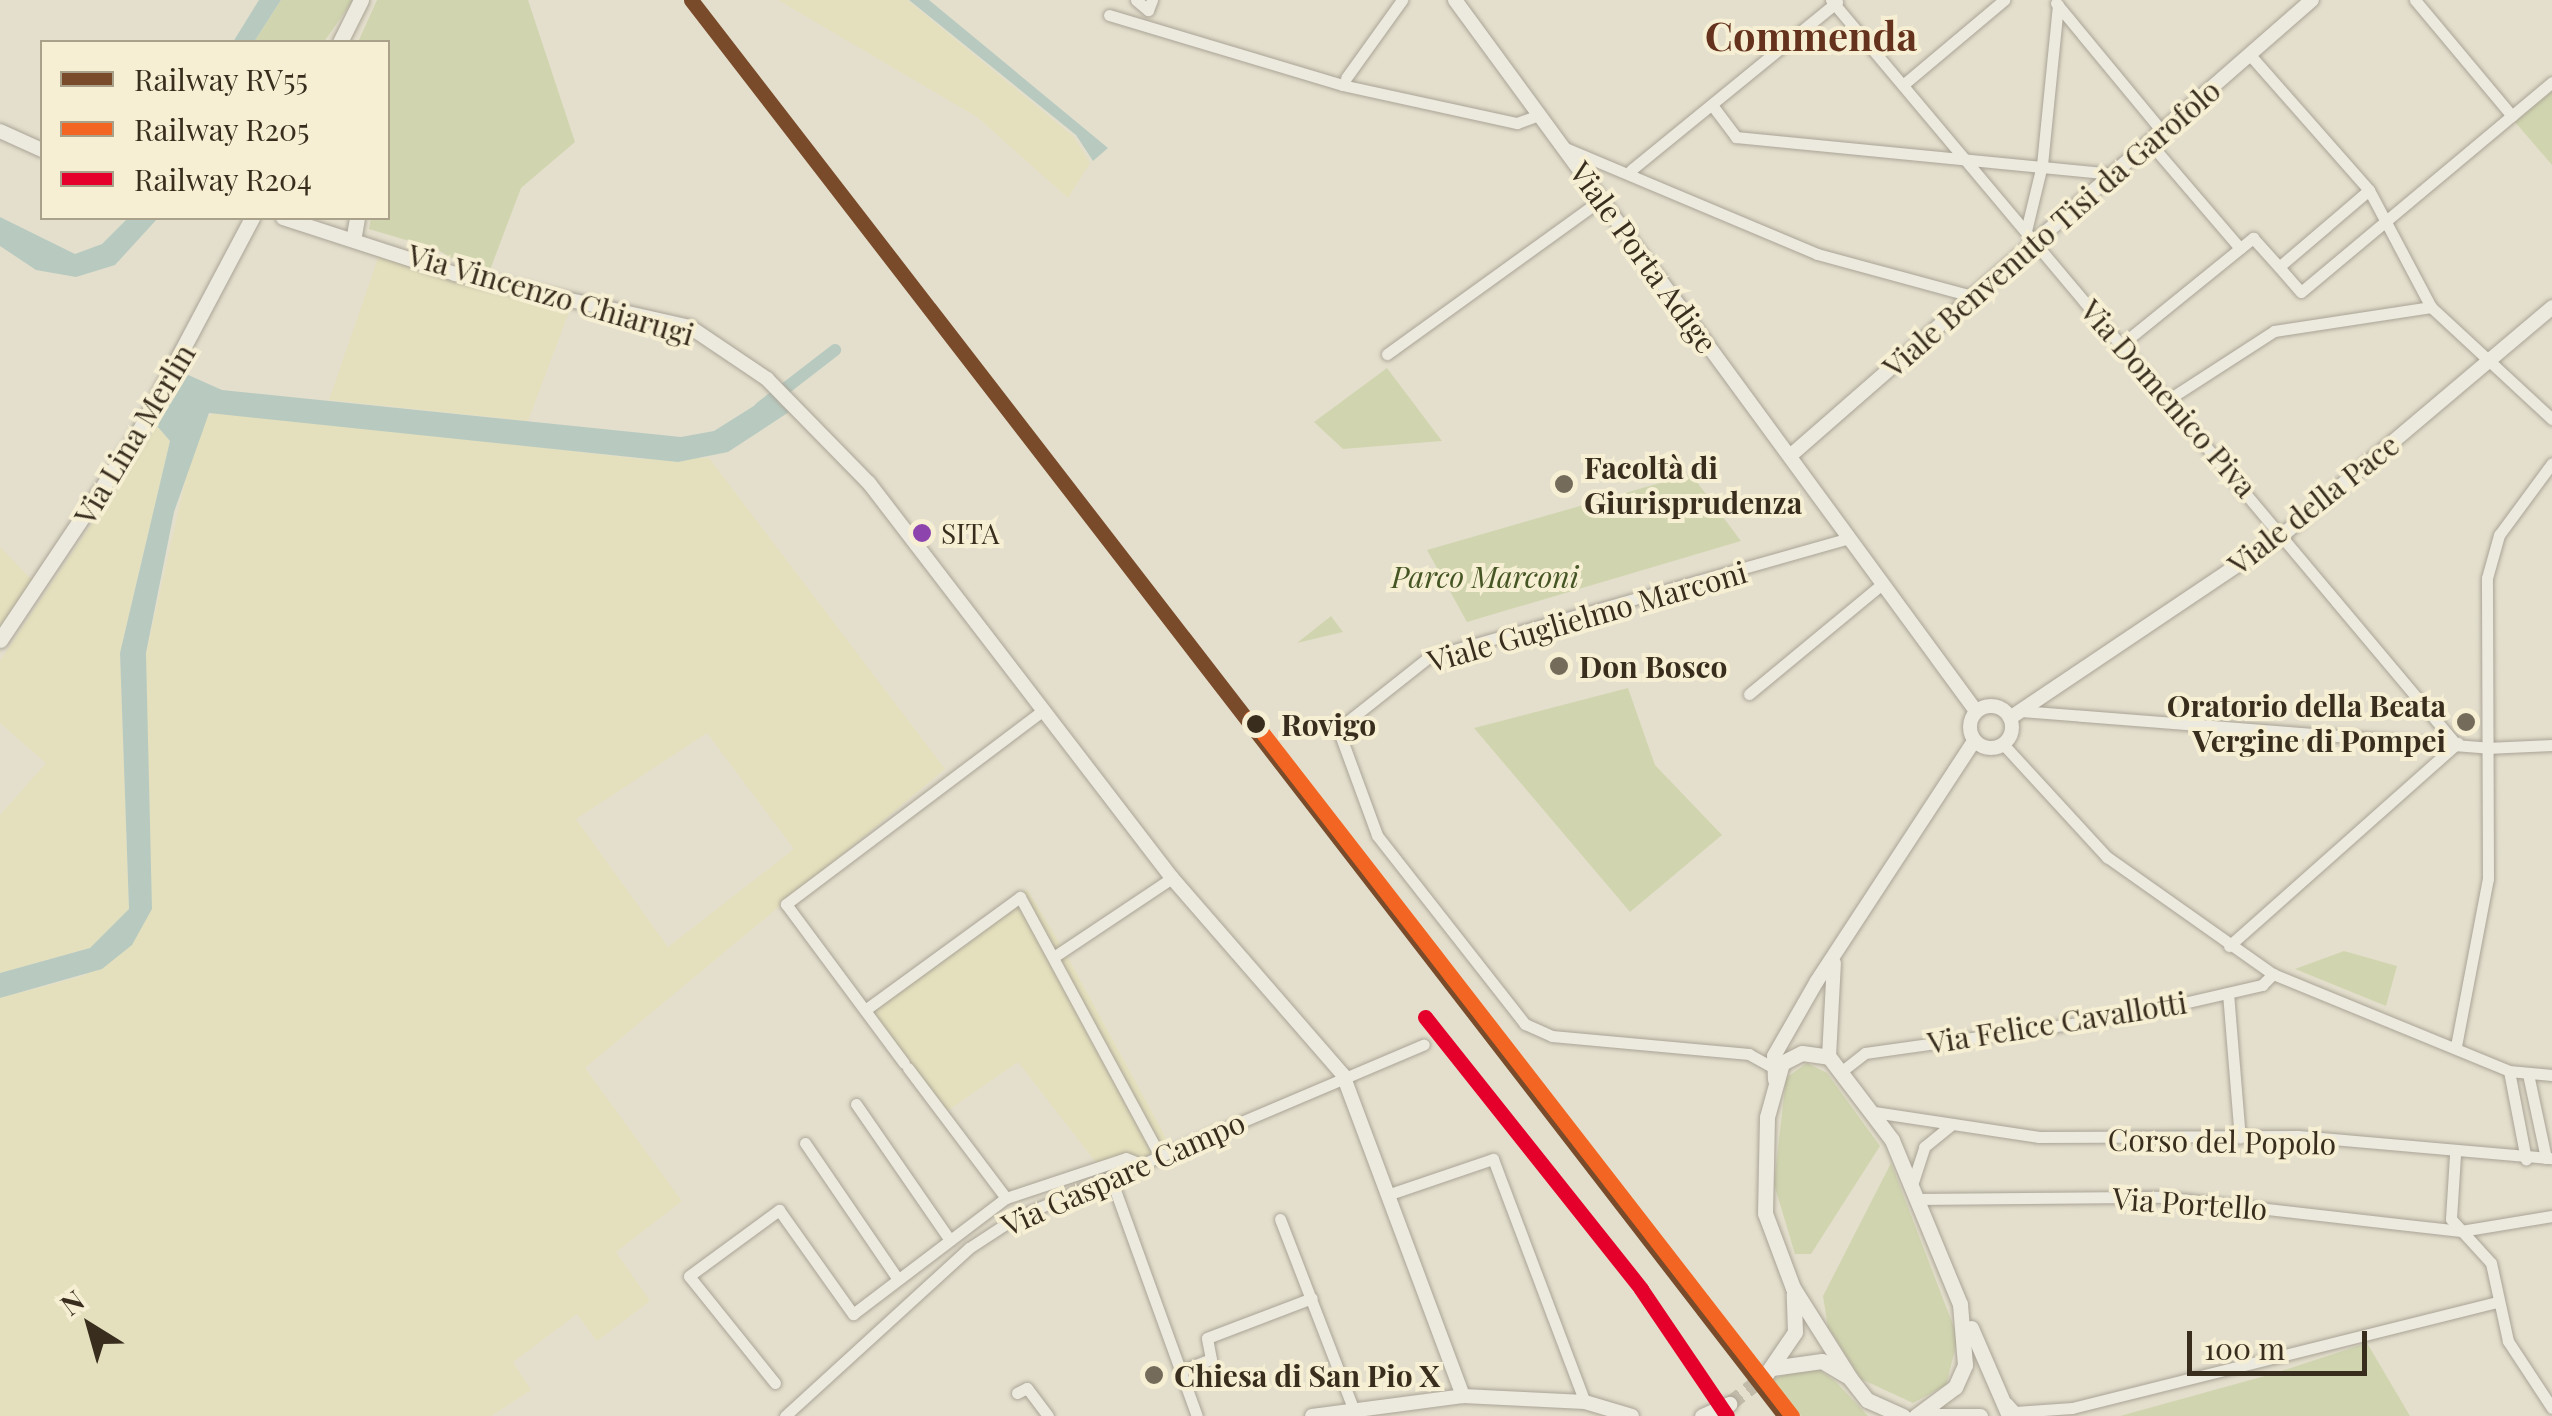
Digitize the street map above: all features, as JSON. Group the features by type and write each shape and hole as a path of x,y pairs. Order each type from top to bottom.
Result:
{"main road":[{"path":"341,39 361,0"},
{"name":"Via Lina Merlin","path":"0,640 145,421 251,220"},
{"path":"354,235 358,220"},
{"path":"1850,1378 1822,1361 1769,1372 1795,1332 1793,1288 1762,1184 1774,1074 1791,1057 1829,1057 1874,1112 1915,1192 2009,1416"},
{"path":"1793,1288 1866,1400 1903,1416"},
{"path":"1916,1416 1955,1387 1965,1366 1960,1304"},
{"path":"1927,1416 1980,1416"}],"street":[{"path":"1136,0 1148,10 1152,0"},
{"path":"1346,78 1402,0"},
{"path":"1904,84 2004,0"},
{"name":"Viale Benvenuto Tisi da Garofolo","path":"1790,456 1972,296 2030,236 2113,174 2312,0"},
{"path":"2416,0 2512,116"},
{"path":"1631,170 1835,1"},
{"name":"Via Domenico Piva","path":"1835,1 2030,236 2286,533 2456,743"},
{"path":"2056,3 2162,132"},
{"path":"2030,236 2042,165 2056,3"},
{"name":"Viale Porta Adige","path":"1460,4 1976,711"},
{"path":"1109,15 1162,25 1342,84 1518,124 1539,115"},
{"path":"2250,54 2369,190 2431,307 2482,361 2552,418"},
{"path":"2122,344 2253,238 2301,292 2552,82"},
{"path":"1712,105 1736,138 1965,156 2113,174"},
{"path":"0,131 40,149"},
{"path":"2150,142 2240,248"},
{"path":"1563,148 1631,170 1817,254 1972,296"},
{"path":"2279,268 2369,190"},
{"path":"1387,354 1602,199"},
{"name":"Via Vincenzo Chiarugi","path":"291,220 354,235 455,274 690,327 768,379 794,410 870,483 1172,878 1343,1076"},
{"path":"2170,399 2264,335 2431,307"},
{"name":"Viale della Pace","path":"2016,714 2286,533 2482,361 2552,307"},
{"path":"2456,1046 2488,879 2490,564 2500,535 2552,464"},
{"name":"Viale Guglielmo Marconi","path":"1774,1074 1734,1051 1536,1032 1376,835 1338,729 1415,664 1849,538"},
{"path":"1749,694 1882,584"},
{"path":"1774,1074 1835,957 1974,741 1976,711 1995,706 2016,714 2486,748 2552,744"},
{"path":"1006,1198 786,904 1043,710"},
{"path":"2003,744 2016,714"},
{"path":"1974,741 2003,744 2107,857 2274,974 2456,1046 2508,1071 2552,1076"},
{"path":"2229,946 2456,743"},
{"path":"1058,954 1172,878"},
{"path":"865,1010 1020,896 1058,954 1159,1154"},
{"path":"1829,1057 1826,995 1835,957"},
{"name":"Via Felice Cavallotti","path":"1842,1071 1865,1052 2228,993 2274,974"},
{"path":"2228,993 2240,1138"},
{"name":"Via Gaspare Campo","path":"786,1416 969,1248 1136,1162 1424,1044"},
{"path":"2508,1071 2526,1159"},
{"path":"2528,1074 2549,1158"},
{"path":"1343,1076 1463,1396"},
{"path":"856,1104 947,1236"},
{"name":"Corso del Popolo","path":"1874,1112 2095,1140 2240,1138 2455,1155 2549,1158"},
{"path":"1915,1192 1924,1146 1952,1124"},
{"path":"805,1143 898,1278"},
{"path":"2455,1155 2448,1209 2492,1262 2496,1302 2520,1362 2552,1408"},
{"path":"775,1383 689,1276 779,1210 853,1314 947,1236 1006,1198 1126,1158 1136,1162"},
{"path":"1387,1195 1494,1159 1585,1402"},
{"path":"1110,1176 1197,1416"},
{"name":"Via Portello","path":"1915,1192 2162,1197 2462,1230 2552,1216"},
{"path":"1280,1219 1352,1406"},
{"path":"1180,1371 1210,1359 1207,1338 1312,1298"},
{"path":"2000,1394 2015,1412 2072,1408 2253,1369 2496,1302"},
{"path":"1016,1393 1027,1388 1048,1416"},
{"path":"1312,1416 1352,1406 1463,1396 1585,1402 1632,1416"},
{"path":"2054,1416 2072,1408"}],"shaded area":[{"path":"259,0 281,0 255,40 234,40"},
{"path":"778,0 907,0 1074,137 1090,163 1068,198 977,117"},
{"path":"909,0 929,0 1108,148 1093,161 1076,135"},
{"path":"0,217 75,254 102,244 126,220 156,220 115,265 76,277 36,270 0,246"},
{"path":"379,255 569,312 528,421 329,400"},
{"path":"186,374 222,390 681,437 714,431 771,395 789,412 728,452 678,462 209,413 174,512 146,653 152,909 132,945 102,969 0,998 0,973 90,948 129,909 120,653 170,441 157,426"},
{"path":"218,410 640,459 709,458 945,769 585,1068 682,1201 616,1252 650,1301 597,1341 577,1314 513,1362 531,1390 491,1416 0,1416 0,998 83,976 132,945 146,653 198,424","holes":["707,733 794,849 668,947 576,819"]},
{"path":"157,426 170,441 120,652 129,909 90,948 0,973 0,815 46,763 0,723 0,661"},
{"path":"0,547 33,581 0,627"},
{"path":"1027,889 1172,1149 1105,1174 1018,1062 944,1113 868,1011"}],"green space":[{"path":"281,0 353,0 325,40 255,40"},
{"path":"377,0 528,0 575,142 521,188 487,278 436,249 369,229 371,220 390,220 390,40 359,40"},
{"path":"2552,91 2552,165 2515,122"},
{"path":"1387,368 1442,441 1343,449 1314,422"},
{"name":"Parco Marconi","path":"1691,474 1741,541 1467,622 1427,550"},
{"path":"1331,616 1343,632 1297,643"},
{"path":"1628,688 1655,765 1722,835 1630,912 1474,728"},
{"path":"2344,951 2397,966 2386,1006 2295,969"},
{"path":"1807,1063 1827,1073 1880,1146 1811,1254 1795,1254 1774,1184 1786,1078"},
{"path":"1891,1163 1958,1338 1946,1385 1913,1403 1861,1379 1828,1327 1823,1296"},
{"path":"2367,1343 2410,1416 2120,1416 2272,1374"},
{"path":"1812,1365 1836,1382 1868,1416 1801,1416 1770,1380"}],"waterway":[{"path":"760,408 835,350"}],"tunnel":[{"path":"1729,1404 1765,1376"}],"rail line":[{"name":"RV55","path":"691,0 1785,1416"},
{"name":"R205","path":"1251,718 1792,1416"},
{"name":"R204","path":"1425,1017 1641,1289 1727,1416"}],"place":[{"name":"Facoltà di Giurisprudenza","path":"1564,484"},
{"name":"SITA","path":"922,533"},
{"name":"Don Bosco","path":"1559,666"},
{"name":"Oratorio della Beata Vergine di Pompei","path":"2466,722"},
{"name":"Rovigo","path":"1256,724"},
{"name":"Chiesa di San Pio X","path":"1154,1375"}],"district":[{"name":"Commenda","path":"1811,35"}]}
